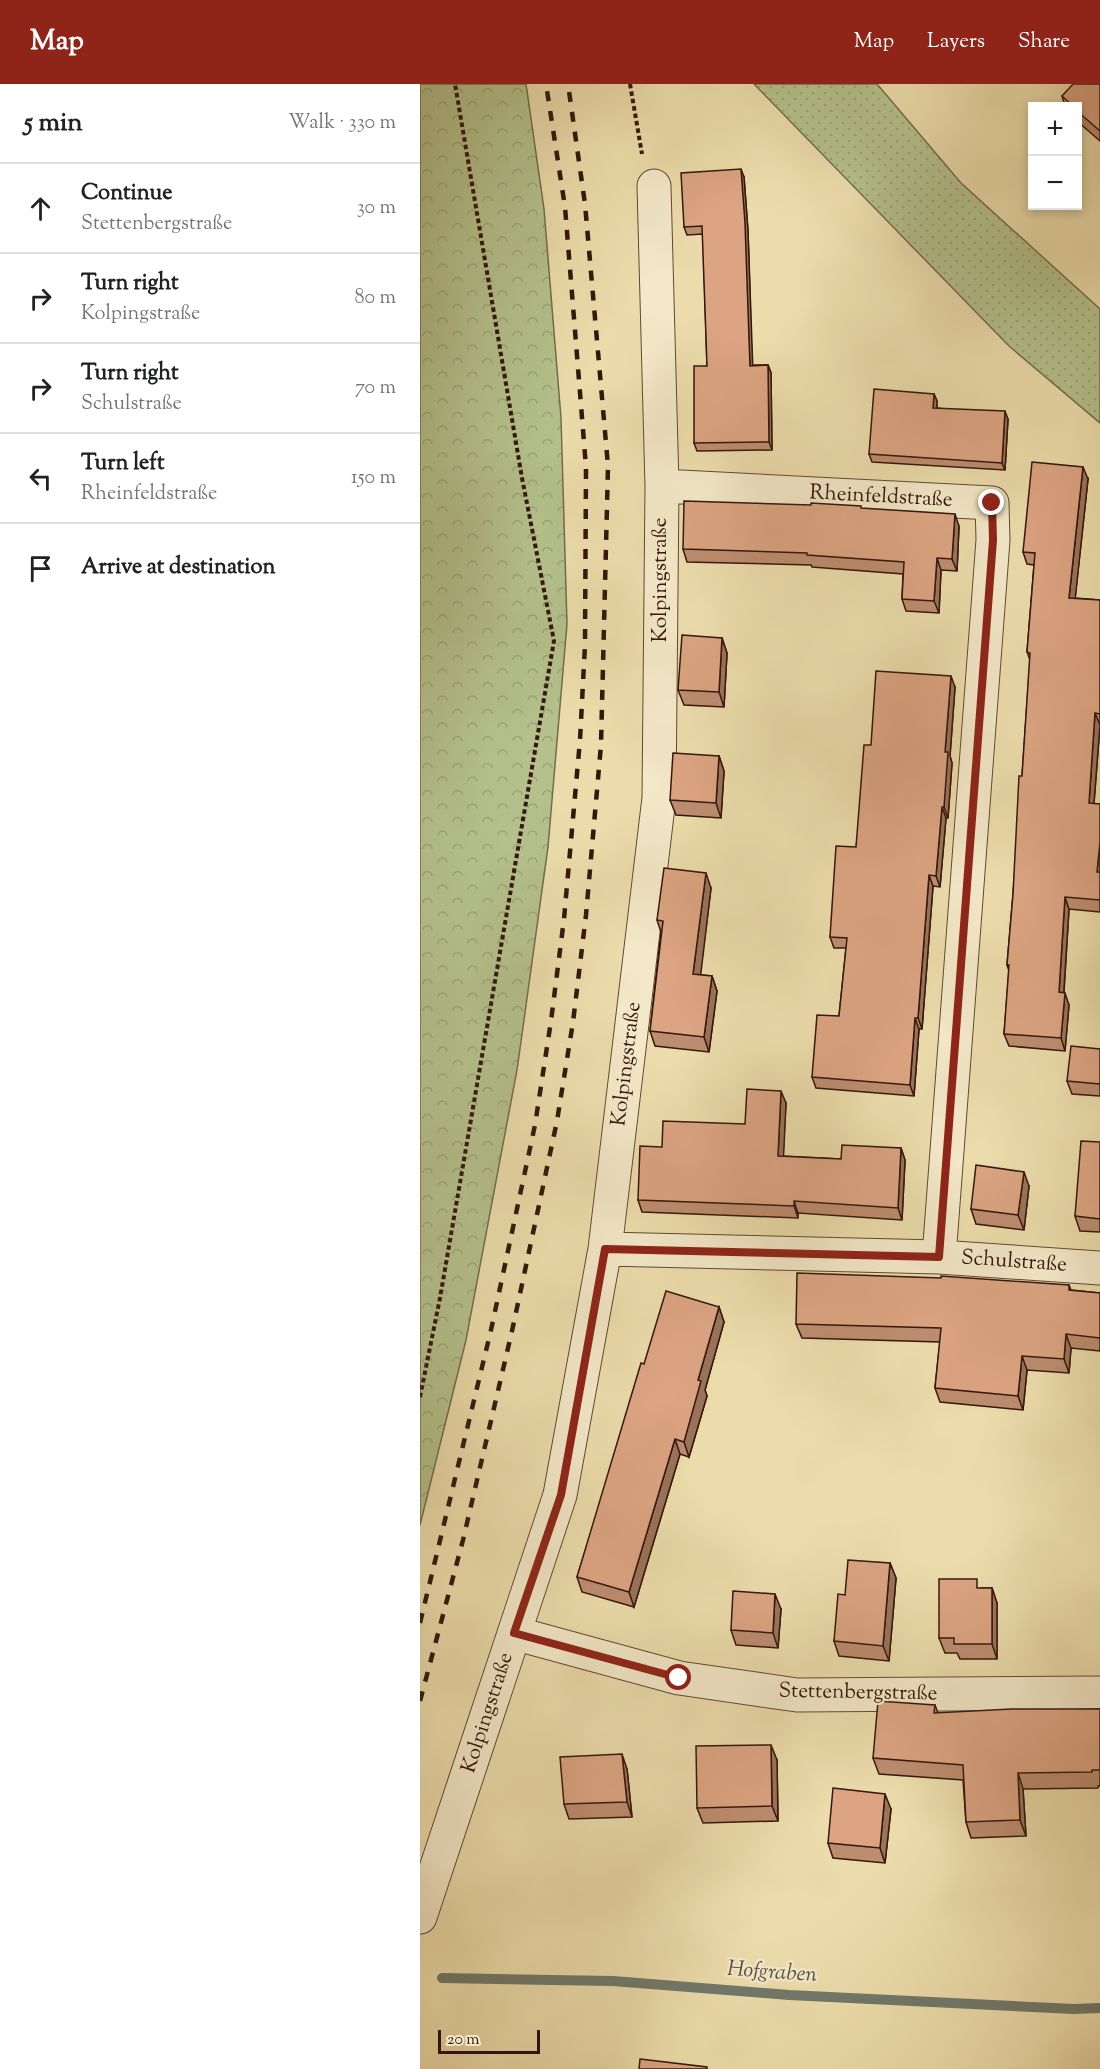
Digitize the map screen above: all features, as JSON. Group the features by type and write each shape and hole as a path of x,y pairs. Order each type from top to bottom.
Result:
{"street":[{"name":"Kolpingstraße","path":"420,1917 561,1495 605,1249 659,798 662,486 654,186"},
{"name":"Rheinfeldstraße","path":"662,486 992,503 993,540 939,1257"},
{"name":"Schulstraße","path":"605,1249 939,1257 1100,1268"},
{"name":"Stettenbergstraße","path":"514,1633 679,1678 797,1695 1100,1693"}],"path":[{"path":"420,1397 440,1298 554,641 522,478 456,84"},
{"path":"630,84 643,159 654,186"}],"green space":[{"path":"420,84 526,84 544,209 561,418 567,624 548,847 517,1070 466,1340 420,1525"},
{"path":"754,84 877,84 961,183 1100,309 1100,423 1009,346"}],"building":[{"path":"1073,84 1100,84 1100,131 1082,115 1082,102 1069,102 1062,96"},
{"path":"741,169 750,366 768,365 769,442 694,443 694,366 707,366 702,226 684,227 681,173"},
{"path":"874,389 934,394 933,408 1005,411 1002,463 869,454"},
{"path":"1032,462 1083,467 1069,598 1100,600 1100,714 1095,713 1089,803 1100,804 1097,872 1100,872 1100,900 1065,897 1059,992 1065,993 1061,1038 1004,1034 1035,553 1023,552"},
{"path":"684,501 811,505 811,503 955,514 952,559 937,558 934,601 902,599 904,562 807,555 807,553 683,549"},
{"path":"682,635 722,638 719,692 678,690"},
{"path":"876,671 951,676 945,752 948,752 944,807 942,807 936,876 929,875 918,1018 915,1018 910,1085 812,1077 817,1015 839,1016 847,938 830,937 836,846 856,847 864,745 871,745"},
{"path":"673,753 719,756 716,803 670,800"},
{"path":"664,868 706,873 693,974 712,976 704,1037 650,1031 663,921 657,920"},
{"path":"1071,1046 1100,1049 1100,1084 1067,1081"},
{"path":"747,1089 781,1091 778,1156 841,1159 842,1145 901,1148 898,1208 794,1201 794,1206 638,1200 640,1146 662,1147 663,1121 745,1124"},
{"path":"1081,1141 1100,1142 1100,1219 1075,1216"},
{"path":"976,1165 1024,1172 1018,1215 971,1209"},
{"path":"797,1273 941,1278 941,1276 1069,1285 1069,1290 1100,1293 1100,1338 1066,1334 1064,1359 1022,1356 1018,1396 935,1388 941,1328 796,1324"},
{"path":"666,1291 719,1307 698,1380 701,1381 684,1442 675,1439 629,1592 577,1577 641,1363 644,1364"},
{"path":"848,1560 890,1563 883,1646 834,1641 838,1594 845,1595"},
{"path":"939,1579 977,1579 977,1588 992,1588 992,1644 954,1644 954,1638 939,1638"},
{"path":"733,1591 775,1594 773,1633 731,1630"},
{"path":"878,1701 935,1705 934,1713 1012,1709 1100,1709 1100,1770 1018,1773 1020,1820 966,1822 963,1765 873,1758"},
{"path":"771,1745 772,1806 697,1808 696,1746"},
{"path":"622,1754 627,1802 564,1804 560,1757"},
{"path":"833,1788 885,1794 880,1848 828,1843"},
{"path":"640,2059 707,2067 707,2069 639,2069"}],"waterway":[{"name":"Hofgraben","path":"442,1978 613,1981 789,1995 1074,2009 1100,2008"}],"railway":[{"path":"420,1623 491,1330 535,1125 564,919 580,740 585,645 586,467 565,207 546,84"},
{"path":"420,1701 463,1540 512,1331 557,1121 573,1022 586,915 601,745 608,466 585,204 568,84"}],"route":[{"path":"679,1678 514,1633 561,1495 605,1249 939,1257 993,540 992,503"}]}
